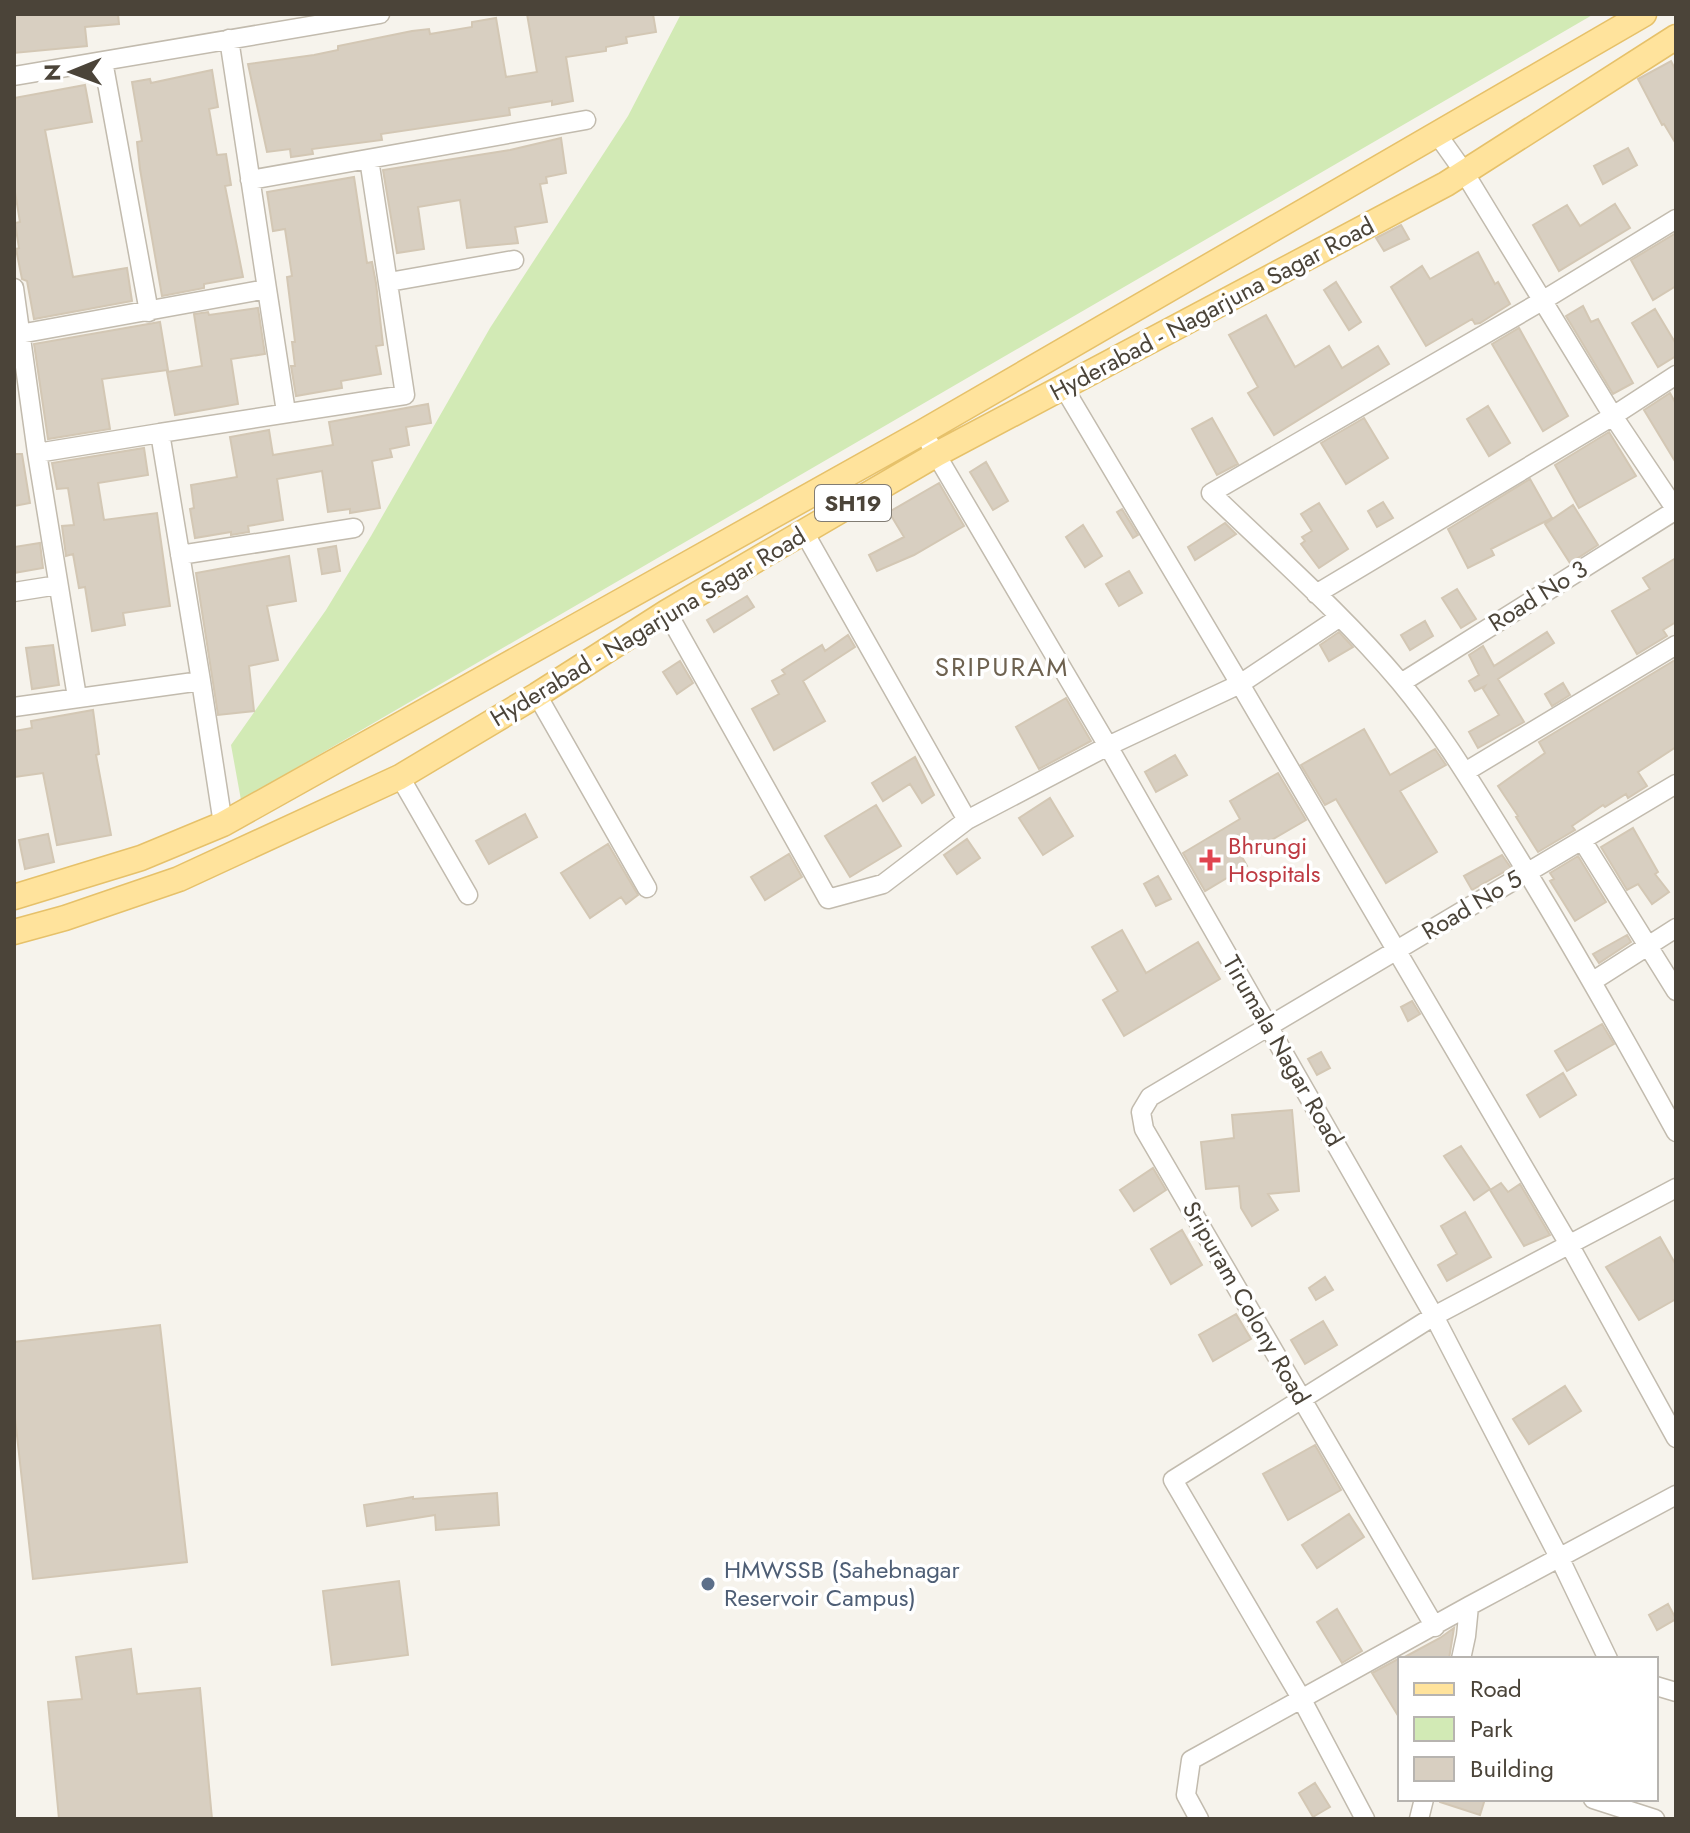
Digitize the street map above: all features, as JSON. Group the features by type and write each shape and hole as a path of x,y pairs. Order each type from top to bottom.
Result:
{"main road":[{"name":"Hyderabad - Nagarjuna Sagar Road","path":"14,897 141,858 223,824 921,433 1644,14"},
{"name":"Hyderabad - Nagarjuna Sagar Road","path":"14,932 179,879 400,777 667,612 937,454 1464,172 1676,37"}],"street":[{"path":"14,76 371,15"},
{"path":"229,39 286,412"},
{"path":"103,61 149,312"},
{"path":"250,180 586,120"},
{"path":"1437,134 1464,172 1613,416 1676,510"},
{"path":"37,453 405,395 369,159"},
{"path":"1676,219 1542,301 1211,493 1340,617 1401,683 1465,772 1527,872 1593,981 1676,1132"},
{"path":"389,282 514,260"},
{"path":"14,288 18,335 77,697"},
{"path":"18,335 267,289"},
{"path":"1316,594 1676,375"},
{"path":"1064,388 1570,1246 1676,1438"},
{"path":"160,433 223,824"},
{"name":"Tirumala Nagar Road","path":"921,433 937,454 1108,746 1434,1316 1607,1657"},
{"name":"Road No 3","path":"1401,683 1676,510"},
{"path":"180,555 354,528"},
{"path":"804,532 967,820"},
{"path":"14,592 58,585"},
{"path":"667,612 828,899 883,884 967,820 1108,746 1240,684 1340,617"},
{"path":"1465,772 1676,645"},
{"path":"14,707 201,681"},
{"path":"537,695 647,888"},
{"path":"400,777 468,895"},
{"name":"Road No 5","path":"1269,1027 1676,784"},
{"path":"1582,840 1676,991"},
{"path":"1593,981 1676,928"},
{"name":"Sripuram Colony Road","path":"1269,1027 1150,1097 1141,1112 1144,1129 1435,1627"},
{"path":"1365,1819 1301,1698 1173,1480 1434,1316 1676,1188"},
{"path":"1199,1819 1186,1795 1191,1760 1676,1495"},
{"path":"1461,1657 1469,1606"},
{"path":"1599,1801 1655,1819"}],"green space":[{"path":"681,14 1594,14 241,800 231,745 326,610 490,328 628,116"}],"building":[{"path":"14,14 118,14 119,24 85,27 87,46 14,53"},
{"path":"527,14 653,14 656,32 626,37 627,43 606,47 606,51 566,57 573,101 509,108 510,115 381,134 382,140 312,149 313,154 291,157 290,149 267,152 248,64 314,55 338,50 338,46 412,31 429,29 430,34 472,27 472,22 496,18 506,77 537,72"},
{"path":"1671,61 1676,71 1676,144 1662,125 1638,79"},
{"path":"212,70 218,107 209,109 217,155 226,154 231,185 225,186 243,277 162,296 140,169 137,142 142,141 132,82 150,79 151,83"},
{"path":"85,85 92,122 45,130 73,277 127,268 132,301 34,319 27,281 22,279 16,249 19,248 15,223 20,222 14,186 14,98"},
{"path":"561,138 566,173 546,177 547,183 540,184 547,222 515,227 518,243 467,248 460,200 418,207 424,249 397,253 383,170 510,150"},
{"path":"1628,148 1637,165 1603,184 1594,166"},
{"path":"354,177 367,263 372,262 376,283 383,345 376,346 381,374 341,381 342,388 296,396 291,366 295,366 292,342 295,342 287,277 292,276 285,229 273,231 267,192"},
{"path":"1615,204 1630,228 1559,271 1533,225 1567,205 1580,226"},
{"path":"1401,225 1409,239 1384,251 1376,238"},
{"path":"1676,233 1676,286 1653,300 1631,260"},
{"path":"1478,252 1510,304 1480,323 1475,324 1472,319 1426,346 1391,287 1422,266 1430,279"},
{"path":"1336,282 1361,322 1349,330 1324,290"},
{"path":"1583,306 1591,322 1598,319 1633,383 1613,394 1566,316"},
{"path":"258,308 265,354 231,359 238,404 175,415 167,372 202,366 194,314"},
{"path":"1655,309 1676,344 1676,356 1658,367 1632,323"},
{"path":"1266,315 1295,367 1329,346 1342,368 1378,346 1389,364 1274,435 1248,393 1258,387 1229,335"},
{"path":"160,322 168,370 102,379 110,429 48,439 34,344"},
{"path":"1519,328 1568,416 1543,431 1492,344"},
{"path":"1670,393 1676,404 1676,463 1644,410"},
{"path":"428,404 431,423 406,427 409,445 390,449 392,457 372,461 380,508 350,513 350,509 328,512 322,471 277,479 283,520 248,526 249,532 195,538 190,509 194,508 191,485 237,477 230,437 269,430 273,455 333,445 329,422"},
{"path":"1488,406 1510,443 1489,456 1467,419"},
{"path":"1212,418 1238,464 1217,475 1192,429"},
{"path":"1364,418 1388,458 1346,484 1321,443"},
{"path":"1609,432 1636,476 1579,508 1555,465"},
{"path":"144,448 148,475 98,483 104,520 157,513 170,606 123,613 125,625 92,631 85,587 79,588 73,554 66,556 62,526 74,525 68,488 57,489 52,463"},
{"path":"14,454 22,454 30,503 14,506"},
{"path":"986,462 1008,501 993,510 970,472"},
{"path":"1530,479 1552,518 1491,549 1494,555 1468,568 1448,529"},
{"path":"939,483 964,526 914,555 877,571 869,555 904,537 889,512"},
{"path":"1383,502 1393,518 1377,527 1368,511"},
{"path":"1319,503 1348,549 1319,568 1301,544 1305,541 1302,537 1312,531 1301,514"},
{"path":"1573,505 1598,545 1570,563 1545,524"},
{"path":"1122,509 1138,535 1133,538 1117,512"},
{"path":"1225,523 1236,534 1195,560 1188,547"},
{"path":"1083,525 1102,556 1085,567 1066,537"},
{"path":"40,543 43,568 14,573 14,547"},
{"path":"336,546 340,571 322,574 318,549"},
{"path":"289,556 296,601 267,606 278,660 249,666 254,711 218,715 196,573"},
{"path":"1676,558 1676,622 1663,630 1667,636 1637,654 1612,611 1650,589 1643,578"},
{"path":"1129,571 1142,593 1119,606 1106,584"},
{"path":"1457,589 1476,619 1461,628 1442,598"},
{"path":"747,596 754,607 714,632 707,620"},
{"path":"1425,621 1433,636 1410,650 1401,635"},
{"path":"1339,632 1353,647 1329,661 1320,645"},
{"path":"1547,632 1554,643 1498,679 1524,722 1478,748 1469,732 1499,715 1483,689 1485,686 1475,691 1469,681 1479,675 1469,655 1483,646 1494,666"},
{"path":"848,635 855,647 803,681 825,721 774,750 752,709 779,694 772,681 785,674 782,670 822,645 825,651"},
{"path":"53,645 59,685 32,689 26,648"},
{"path":"1675,660 1676,747 1638,772 1647,786 1628,798 1626,794 1605,807 1603,805 1572,826 1575,830 1538,852 1498,786 1545,753 1539,742"},
{"path":"680,661 693,683 677,694 663,672"},
{"path":"1563,683 1570,695 1552,706 1545,694"},
{"path":"1066,698 1091,741 1039,769 1016,727"},
{"path":"93,710 99,754 96,755 111,835 57,845 43,773 14,777 14,731 32,728 31,721"},
{"path":"1364,729 1390,775 1435,749 1446,765 1400,791 1437,852 1386,883 1336,799 1325,805 1301,765"},
{"path":"1175,755 1187,775 1156,792 1145,772"},
{"path":"915,757 934,795 922,803 910,784 883,801 872,783"},
{"path":"1278,773 1306,820 1242,857 1247,866 1205,891 1183,853 1240,819 1230,801"},
{"path":"1050,798 1073,836 1043,855 1019,818"},
{"path":"876,805 901,846 850,877 825,836"},
{"path":"525,814 537,837 489,864 476,841"},
{"path":"1633,828 1658,872 1655,874 1669,892 1652,904 1638,884 1627,890 1601,847"},
{"path":"48,834 54,862 25,869 19,840"},
{"path":"967,839 980,858 957,874 944,855"},
{"path":"608,844 638,895 626,904 621,897 590,918 561,873"},
{"path":"789,854 802,877 765,900 751,877"},
{"path":"1502,855 1511,868 1472,890 1464,876"},
{"path":"1578,856 1606,902 1575,921 1550,881 1554,879 1550,873"},
{"path":"1158,876 1171,899 1156,906 1144,884"},
{"path":"1122,930 1146,973 1198,942 1220,979 1124,1036 1103,1000 1118,991 1092,947"},
{"path":"1627,935 1631,942 1599,963 1593,954"},
{"path":"1412,1001 1420,1014 1408,1021 1401,1007"},
{"path":"1602,1024 1614,1044 1567,1071 1555,1051"},
{"path":"1321,1052 1330,1068 1317,1075 1308,1059"},
{"path":"1563,1073 1576,1095 1540,1117 1527,1095"},
{"path":"1292,1110 1299,1191 1268,1194 1278,1210 1252,1226 1241,1208 1239,1186 1206,1189 1201,1142 1234,1138 1232,1115"},
{"path":"1461,1146 1490,1189 1474,1200 1444,1156"},
{"path":"1153,1168 1166,1190 1134,1211 1120,1190"},
{"path":"1501,1183 1508,1192 1520,1184 1550,1235 1524,1246 1490,1190"},
{"path":"1465,1212 1491,1257 1447,1281 1438,1265 1457,1254 1441,1226"},
{"path":"1182,1230 1202,1265 1171,1284 1151,1249"},
{"path":"1660,1237 1676,1265 1676,1299 1639,1320 1606,1267"},
{"path":"1325,1277 1333,1290 1316,1300 1309,1288"},
{"path":"1236,1314 1251,1339 1213,1361 1199,1335"},
{"path":"1323,1321 1337,1345 1305,1364 1291,1340"},
{"path":"160,1325 187,1562 33,1579 14,1409 14,1342"},
{"path":"1565,1386 1581,1411 1529,1444 1513,1419"},
{"path":"1315,1445 1341,1490 1288,1520 1263,1474"},
{"path":"497,1493 499,1525 436,1530 435,1515 367,1526 364,1505 413,1497"},
{"path":"1349,1514 1364,1537 1317,1568 1302,1545"},
{"path":"399,1581 408,1655 332,1665 323,1591"},
{"path":"1668,1604 1676,1619 1657,1630 1649,1615"},
{"path":"1337,1609 1362,1651 1342,1663 1317,1622"},
{"path":"1454,1628 1449,1657 1405,1657"},
{"path":"131,1649 137,1694 200,1688 212,1819 59,1819 48,1702 82,1699 76,1657"},
{"path":"1398,1659 1398,1716 1372,1673"},
{"path":"1315,1783 1330,1807 1313,1817 1299,1793"},
{"path":"1440,1801 1484,1801 1480,1815"}],"place":[{"name":"Bhrungi Hospitals","path":"1210,860"},
{"name":"HMWSSB (Sahebnagar Reservoir Campus)","path":"708,1584"}],"district":[{"name":"SRIPURAM","path":"1002,667"}]}
